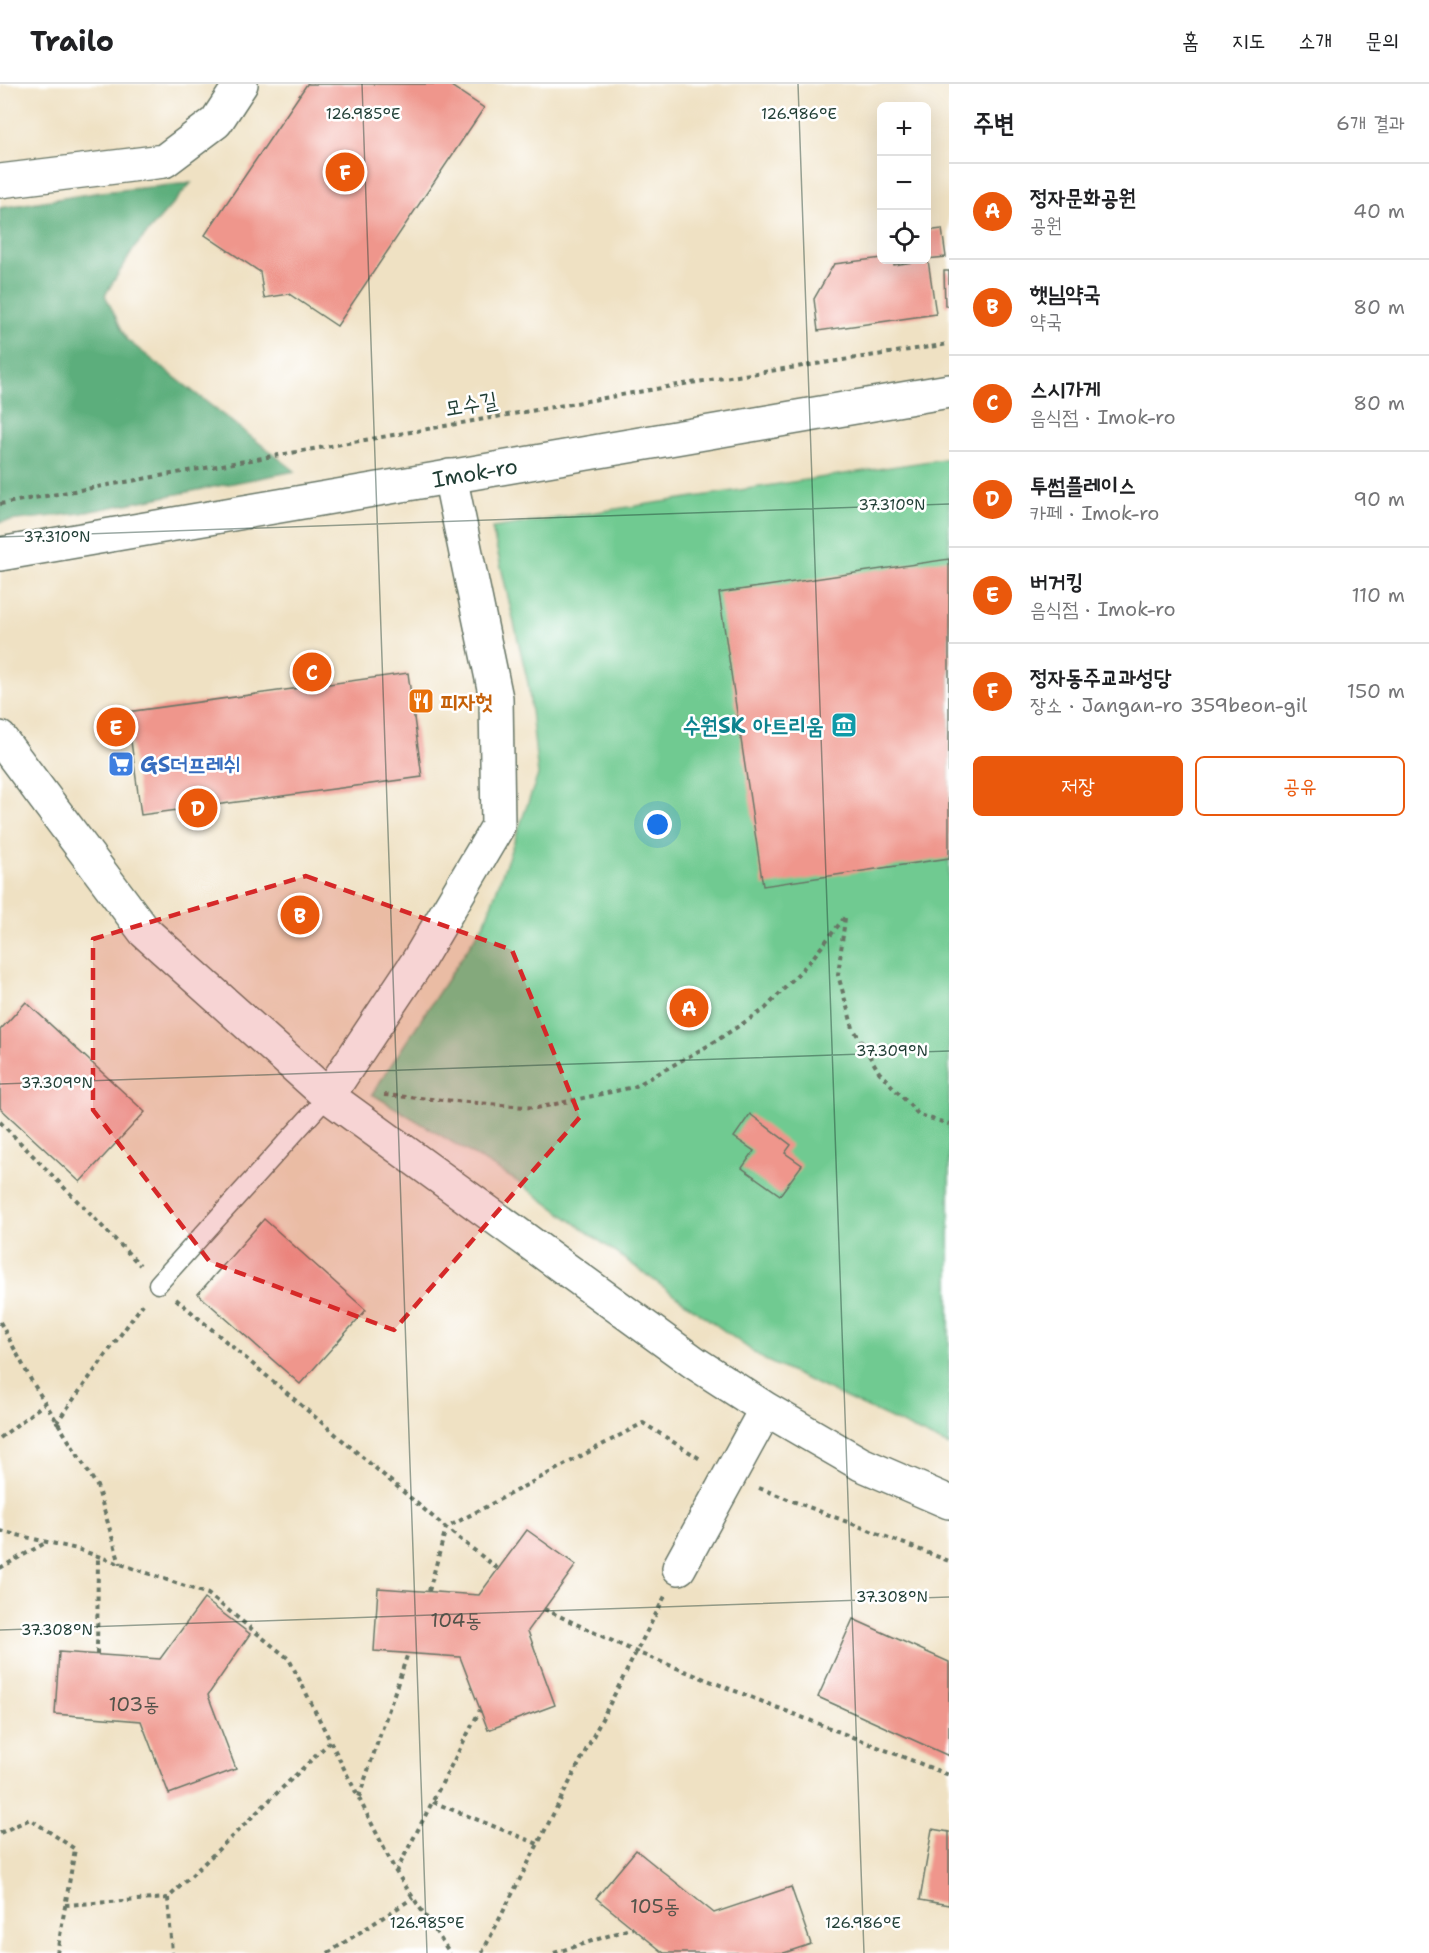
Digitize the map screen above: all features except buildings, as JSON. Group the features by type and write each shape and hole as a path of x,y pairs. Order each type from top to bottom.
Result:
{"street":[{"path":"0,181 164,161 216,122 241,84"},
{"name":"Imok-ro","path":"0,554 949,390"},
{"path":"328,1096 418,962 498,826 496,698 450,476"},
{"path":"0,738 145,932 328,1096 695,1363 766,1409 861,1464 949,1502"},
{"path":"679,1568 766,1409"}],"lane":[{"path":"158,1284 328,1096"}],"path":[{"name":"모수길","path":"0,504 684,384 949,344"},
{"path":"383,1095 537,1108 634,1087 711,1044 765,1009 811,960 845,917 838,975 853,1028 879,1072 919,1115 949,1125"},
{"path":"0,1122 158,1284 446,1528 498,1569"},
{"path":"57,1422 158,1284"},
{"path":"0,1322 45,1403 97,1486 120,1564"},
{"path":"0,1438 45,1403"},
{"path":"429,1591 446,1528 643,1423 729,1477 949,1561"},
{"path":"0,1531 98,1556 208,1594 289,1659 396,1872 450,1953"},
{"path":"0,1568 48,1542"},
{"path":"97,1654 98,1556"},
{"path":"482,1953 679,1568"},
{"path":"544,1609 636,1652 949,1775"},
{"path":"359,1798 408,1653"},
{"path":"396,1872 480,1710"},
{"path":"65,1905 168,1898 330,1741"},
{"path":"432,1802 538,1844"},
{"path":"0,1833 30,1819 75,1849 57,1953"},
{"path":"168,1898 172,1953"},
{"path":"328,1953 413,1898"},
{"path":"554,1953 633,1928"}],"highlighted area":[{"path":"306,876 512,950 580,1117 394,1330 210,1262 93,1110 93,939"}],"green space":[{"path":"191,183 135,247 105,295 127,340 295,471 81,513 0,522 0,208 101,192"},
{"path":"949,458 949,1446 765,1360 515,1180 372,1094 485,922 538,775 528,683 492,528"}],"place":[{"name":"정자동주교과성당","path":"345,172"},
{"name":"스시가게","path":"312,672"},
{"name":"피자헛","path":"421,701"},
{"name":"수원SK 아트리움","path":"844,725"},
{"name":"버거킹","path":"116,727"},
{"name":"GS더프레쉬","path":"121,764"},
{"name":"투썸플레이스","path":"198,808"},
{"name":"햇님약국","path":"300,915"},
{"name":"정자문화공원","path":"689,1008"}]}
